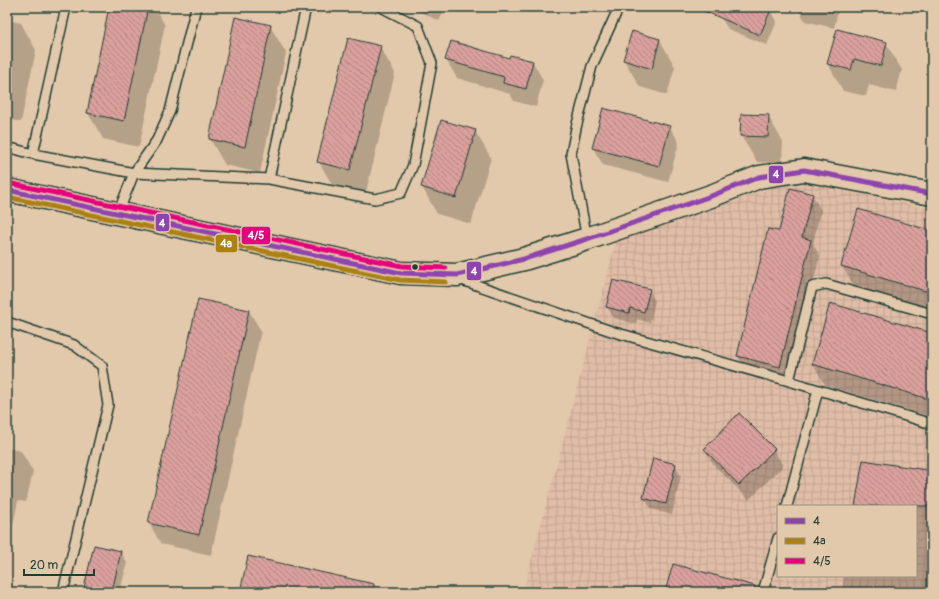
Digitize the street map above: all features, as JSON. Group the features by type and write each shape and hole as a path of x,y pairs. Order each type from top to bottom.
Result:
{"main road":[{"path":"7,190 266,246 401,273 457,275 517,260 587,239 711,196 759,177 804,170 932,194"}],"lane":[{"path":"33,154 66,7"},
{"path":"118,213 134,173 157,140 170,111 196,7"},
{"path":"269,179 306,7"},
{"path":"7,147 33,154 134,173 269,179 375,199 401,193 413,165 432,63 418,26 381,7"},
{"path":"587,239 571,154 592,66 619,7"},
{"path":"446,274 614,332 789,380 932,424"},
{"path":"789,380 812,287 826,284 932,314"},
{"path":"7,322 74,345 102,366 108,405 62,592"},
{"path":"787,505 818,390"},
{"path":"763,592 777,542"}],"shaded area":[{"path":"794,180 932,209 932,592 523,592 616,241"}],"building":[{"path":"109,7 148,7 124,121 87,113"},
{"path":"695,7 772,7 760,35"},
{"path":"235,17 271,25 245,147 209,139"},
{"path":"837,29 887,42 881,66 854,59 851,70 827,64"},
{"path":"632,31 660,39 652,69 623,60"},
{"path":"348,38 381,46 350,170 317,162"},
{"path":"451,41 509,58 510,55 533,61 526,89 503,83 504,77 445,60"},
{"path":"603,108 670,126 659,166 592,148"},
{"path":"741,114 769,115 768,137 740,136"},
{"path":"441,120 476,130 456,198 421,187"},
{"path":"790,188 813,194 802,237 811,240 780,367 737,356 768,229 779,231"},
{"path":"858,209 932,231 932,293 841,266"},
{"path":"613,280 650,289 644,312 630,308 629,313 606,307"},
{"path":"198,299 249,310 199,535 148,523"},
{"path":"830,303 932,333 932,400 812,364"},
{"path":"739,413 775,449 739,485 704,449"},
{"path":"653,458 676,464 666,504 643,498"},
{"path":"863,460 932,471 932,506 855,505"},
{"path":"94,545 121,551 112,592 83,592"},
{"path":"248,556 374,584 373,592 240,592"},
{"path":"673,564 755,586 754,592 665,592"}],"transit line":[{"name":"4","path":"7,190 401,273 457,275 524,259 587,239 711,196 759,177 804,170 932,194"},
{"name":"4/5","path":"8,183 402,266 446,268"},
{"name":"4а","path":"7,197 400,280 446,282"}]}
